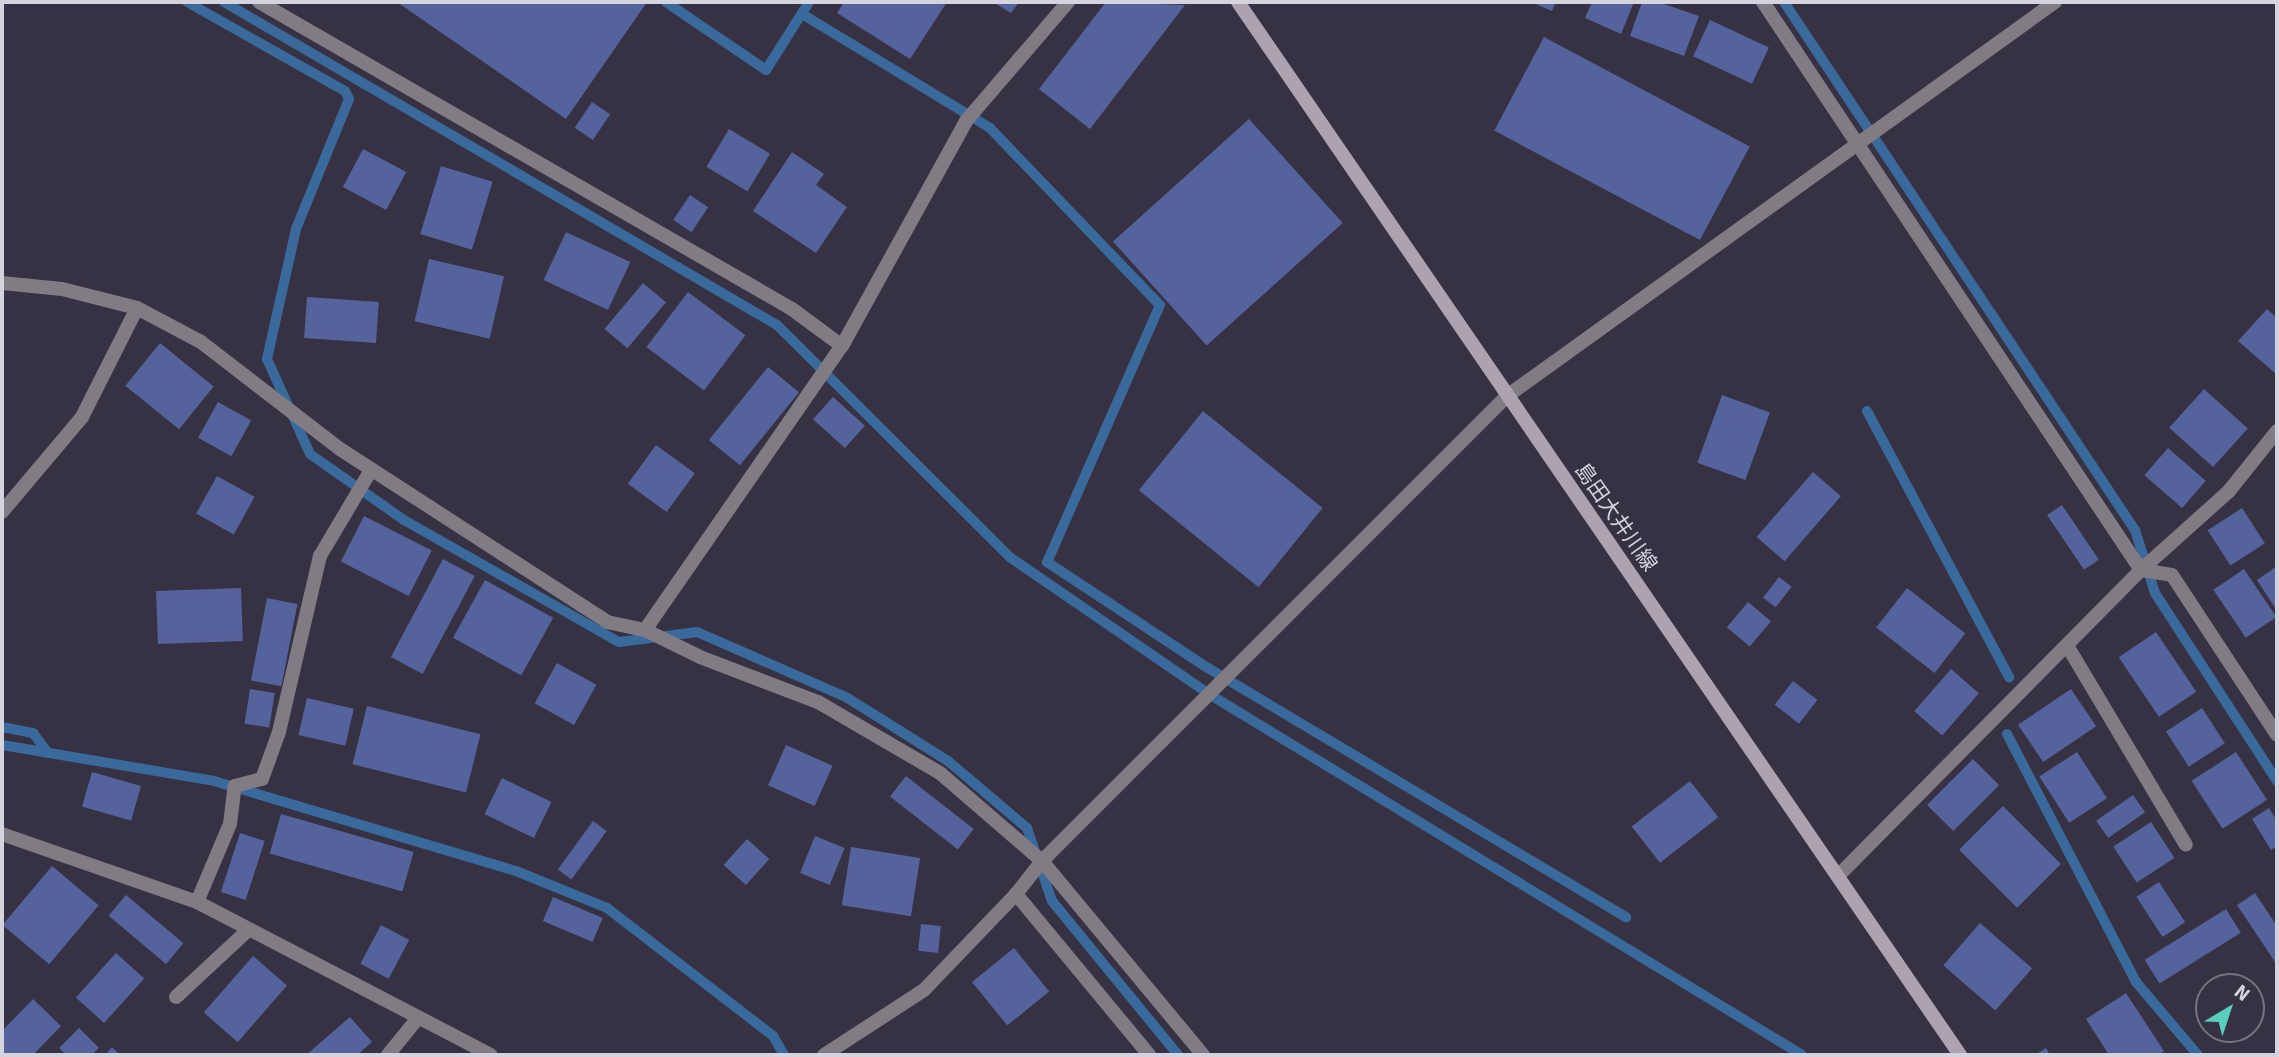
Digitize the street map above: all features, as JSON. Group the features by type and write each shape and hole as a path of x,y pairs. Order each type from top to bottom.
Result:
{"main road":[{"name":"島田大井川線","path":"1238,2 1960,1055"}],"street":[{"path":"259,2 792,309 842,345"},
{"path":"645,630 842,345 966,121 1068,2"},
{"path":"1763,2 1858,140 2141,570 2172,575 2277,735"},
{"path":"824,1055 924,990 1016,894 1042,861 1507,396 1858,140 2055,2"},
{"path":"2,283 62,289 136,308 201,342 371,470 607,622 645,630 700,657 818,702 940,773 1042,861 1203,1055"},
{"path":"2,512 82,417 136,308"},
{"path":"1839,875 2068,647 2141,570 2229,491 2277,431"},
{"path":"197,902 230,824 235,786 262,779 279,732 320,556 371,470"},
{"path":"2068,647 2186,845"},
{"path":"2,834 197,902 491,1055"},
{"path":"1016,894 1149,1055"},
{"path":"176,997 248,930"},
{"path":"388,1055 418,1018"}],"building":[{"path":"397,2 647,2 566,119"},
{"path":"844,2 947,2 910,59 837,13"},
{"path":"993,2 1019,2 1011,13"},
{"path":"1106,2 1185,5 1090,129 1039,89"},
{"path":"1531,2 1556,2 1552,11"},
{"path":"1592,2 1634,2 1621,34 1585,18"},
{"path":"1642,2 1658,2 1699,16 1684,56 1630,36"},
{"path":"1710,20 1769,47 1752,84 1693,56"},
{"path":"1544,37 1750,146 1700,240 1494,131"},
{"path":"592,102 610,114 593,140 575,128"},
{"path":"1249,119 1343,223 1207,345 1113,241"},
{"path":"729,129 770,154 747,191 706,167"},
{"path":"363,149 406,172 386,210 343,187"},
{"path":"792,152 824,174 816,185 847,207 816,253 753,211"},
{"path":"441,166 493,182 472,250 420,234"},
{"path":"690,195 708,207 691,232 673,220"},
{"path":"566,232 630,262 608,310 544,280"},
{"path":"429,259 504,276 490,339 415,321"},
{"path":"643,283 666,302 627,348 604,329"},
{"path":"688,292 746,335 704,390 646,347"},
{"path":"307,297 379,302 376,343 304,338"},
{"path":"2267,309 2277,318 2276,374 2238,341"},
{"path":"160,343 214,386 179,429 125,386"},
{"path":"768,367 799,392 740,465 709,440"},
{"path":"2204,389 2248,428 2213,467 2169,428"},
{"path":"1722,395 1770,412 1745,480 1697,463"},
{"path":"833,397 865,426 845,448 813,419"},
{"path":"218,402 251,420 231,456 198,438"},
{"path":"1203,411 1323,508 1258,587 1139,490"},
{"path":"656,445 695,473 667,512 628,484"},
{"path":"2168,448 2206,481 2182,508 2144,475"},
{"path":"1813,472 1841,496 1785,561 1757,537"},
{"path":"217,476 255,497 234,534 196,514"},
{"path":"2062,505 2099,560 2084,570 2047,515"},
{"path":"2242,508 2265,543 2230,566 2208,530"},
{"path":"364,516 432,551 409,596 341,561"},
{"path":"443,559 475,576 423,674 391,657"},
{"path":"2277,566 2277,611 2257,580"},
{"path":"2244,569 2276,617 2246,638 2213,590"},
{"path":"1779,577 1792,587 1776,607 1763,597"},
{"path":"485,580 553,618 521,676 453,638"},
{"path":"241,588 243,641 158,644 156,591"},
{"path":"1907,588 1965,634 1935,673 1876,627"},
{"path":"267,598 297,604 281,686 251,680"},
{"path":"1748,602 1771,621 1750,647 1727,627"},
{"path":"2156,632 2196,692 2159,717 2119,657"},
{"path":"557,663 596,685 574,725 535,703"},
{"path":"1951,669 1979,693 1942,736 1914,711"},
{"path":"1793,681 1817,700 1799,724 1775,705"},
{"path":"250,689 275,693 269,727 245,724"},
{"path":"2071,689 2096,726 2043,762 2018,725"},
{"path":"307,698 354,709 345,746 298,735"},
{"path":"367,706 481,734 466,793 352,764"},
{"path":"2202,708 2225,743 2189,767 2166,731"},
{"path":"786,745 833,766 815,806 768,785"},
{"path":"2077,752 2107,798 2069,823 2039,777"},
{"path":"2236,752 2267,800 2223,829 2192,781"},
{"path":"1973,759 1999,785 1953,831 1927,805"},
{"path":"92,772 141,786 131,821 82,807"},
{"path":"906,776 974,829 958,849 890,796"},
{"path":"502,778 551,802 534,838 484,814"},
{"path":"1690,781 1718,817 1660,863 1632,827"},
{"path":"2133,795 2145,812 2108,838 2096,821"},
{"path":"2003,806 2061,864 2017,908 1959,850"},
{"path":"2269,808 2277,821 2277,846 2271,850 2252,819"},
{"path":"281,814 414,852 402,891 270,853"},
{"path":"593,821 607,831 571,880 558,870"},
{"path":"2151,822 2174,858 2137,883 2113,847"},
{"path":"240,833 265,841 246,900 221,892"},
{"path":"815,836 845,848 830,885 800,873"},
{"path":"747,839 769,859 746,885 724,865"},
{"path":"851,847 920,858 911,916 842,905"},
{"path":"52,866 99,905 49,964 3,925"},
{"path":"2159,882 2185,922 2162,937 2136,897"},
{"path":"2255,893 2277,926 2277,965 2237,905"},
{"path":"126,895 183,943 166,964 109,916"},
{"path":"553,897 603,918 593,942 543,921"},
{"path":"2226,909 2241,933 2159,984 2145,960"},
{"path":"1980,923 2032,968 1995,1011 1943,965"},
{"path":"921,924 941,926 938,953 918,951"},
{"path":"381,925 409,940 389,979 360,964"},
{"path":"1014,948 1049,992 1007,1026 972,982"},
{"path":"116,953 144,978 104,1023 76,998"},
{"path":"253,956 287,986 238,1042 204,1013"},
{"path":"2126,993 2164,1051 2158,1055 2109,1055 2086,1019"},
{"path":"33,999 61,1026 33,1055 2,1055 2,1031"},
{"path":"350,1017 372,1042 357,1055 306,1055"},
{"path":"79,1028 99,1048 91,1055 66,1055 59,1048"},
{"path":"112,1047 120,1055 105,1055"},
{"path":"2046,1048 2050,1055 2035,1055"}],"waterway":[{"path":"187,2 345,91 349,99 296,229 267,359 310,454 404,520 619,642 697,632 846,697 948,761 1027,828 1052,901 1178,1055"},
{"path":"224,2 777,325 1011,558 1209,694 1802,1055"},
{"path":"666,2 766,70 809,2"},
{"path":"1784,2 2135,530 2155,593 2277,781"},
{"path":"802,14 990,128 1160,305 1047,562 1208,668 1626,917"},
{"path":"1867,411 2009,677"},
{"path":"2,727 33,733 48,753"},
{"path":"2007,734 2136,982 2198,1055"},
{"path":"2,745 214,781 516,871 607,908 773,1036 784,1055"}]}
